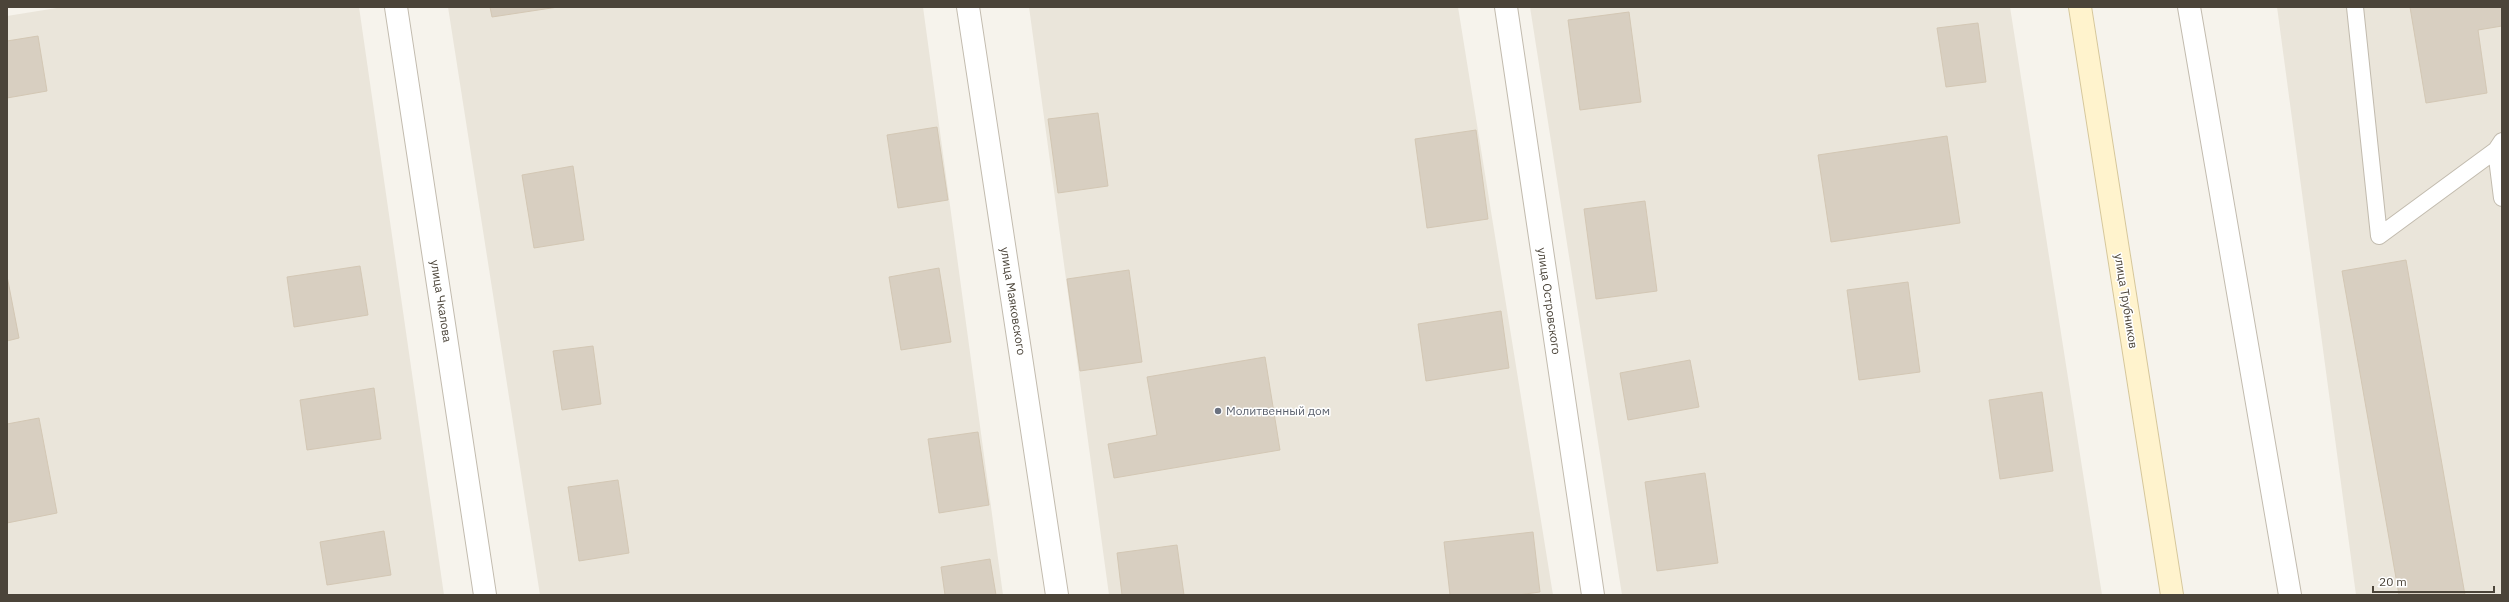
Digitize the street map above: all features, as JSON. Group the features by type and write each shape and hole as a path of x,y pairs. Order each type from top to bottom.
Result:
{"street":[{"name":"улица Чкалова","path":"396,7 485,595"},
{"name":"улица Маяковского","path":"968,7 1057,595"},
{"name":"улица Островского","path":"1506,7 1593,595"},
{"name":"улица Трубников","path":"2080,7 2172,595"},
{"path":"2189,7 2290,595"}],"lane":[{"path":"2355,7 2380,236 2499,145"},
{"path":"2499,145 2502,198"}],"shaded area":[{"path":"63,7 359,7 444,595 7,595 7,16"},
{"path":"448,7 923,7 1003,595 540,595"},
{"path":"1029,7 1458,7 1553,595 1109,595"},
{"path":"1530,7 2010,7 2102,595 1622,595"},
{"path":"2277,7 2502,7 2502,595 2356,595"}],"building":[{"path":"490,7 558,7 492,17"},
{"path":"2410,7 2502,7 2502,26 2478,30 2487,93 2426,103"},
{"path":"1629,12 1641,102 1580,110 1568,20"},
{"path":"1978,23 1986,82 1946,87 1937,28"},
{"path":"38,36 47,91 7,98 7,41"},
{"path":"1098,113 1108,186 1058,193 1048,119"},
{"path":"937,127 948,200 898,208 887,135"},
{"path":"1476,130 1488,219 1427,228 1415,139"},
{"path":"1947,136 1960,223 1831,242 1818,155"},
{"path":"573,166 584,240 534,248 522,175"},
{"path":"1645,201 1657,291 1596,299 1584,209"},
{"path":"2406,260 2465,595 2399,595 2342,271"},
{"path":"360,266 368,315 294,327 287,277"},
{"path":"939,268 951,342 901,350 889,277"},
{"path":"1129,270 1142,362 1080,371 1067,279"},
{"path":"7,276 19,338 7,341"},
{"path":"1908,282 1920,372 1859,380 1847,290"},
{"path":"1501,311 1509,368 1426,381 1418,324"},
{"path":"593,346 601,404 562,410 553,351"},
{"path":"1265,357 1280,450 1114,478 1108,444 1157,435 1147,377"},
{"path":"1690,360 1699,407 1628,420 1620,373"},
{"path":"374,388 381,439 307,450 300,400"},
{"path":"2042,392 2053,471 2000,479 1989,400"},
{"path":"39,418 57,513 7,523 7,424"},
{"path":"978,432 989,505 939,513 928,439"},
{"path":"1705,473 1718,563 1657,571 1645,482"},
{"path":"618,480 629,553 579,561 568,487"},
{"path":"384,531 391,575 327,585 320,542"},
{"path":"1533,532 1540,592 1518,595 1450,595 1444,542"},
{"path":"1177,545 1184,595 1122,595 1117,553"},
{"path":"990,559 996,595 945,595 941,567"}],"place":[{"name":"Молитвенный дом","path":"1218,411"}]}
